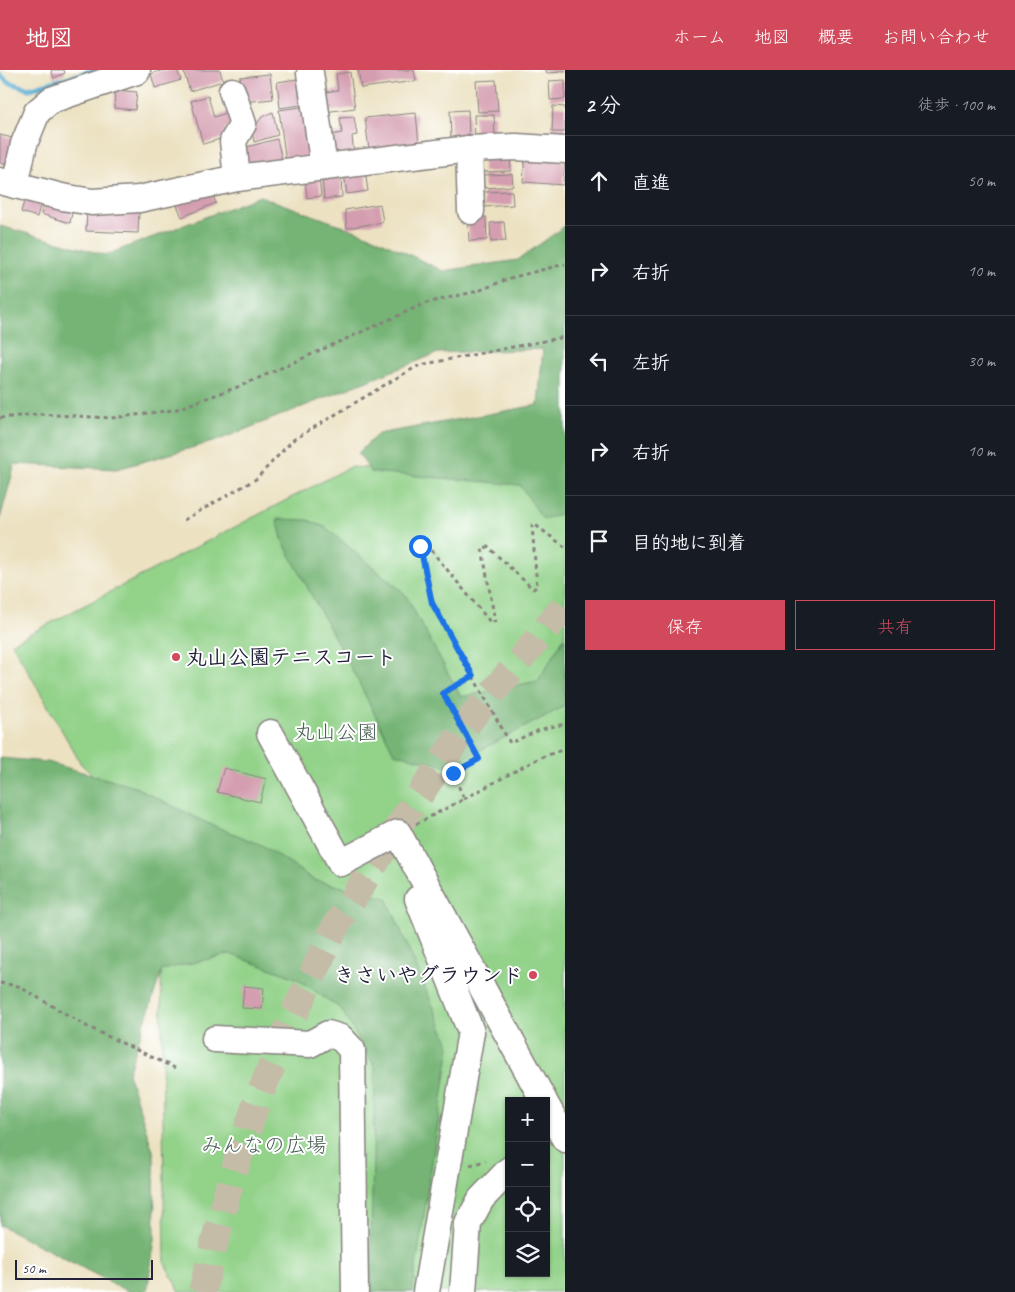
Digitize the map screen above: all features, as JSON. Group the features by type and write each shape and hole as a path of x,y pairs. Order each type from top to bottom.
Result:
{"street":[{"path":"137,72 51,100 37,112 8,183 62,197 92,202 139,199 236,178 469,148 516,147 565,150"},
{"path":"310,73 324,167"},
{"path":"232,91 243,124 232,141 236,178"},
{"path":"469,148 471,211"},
{"path":"270,733 341,863 398,833 542,1097"},
{"path":"413,859 404,864 471,1032 426,1292"},
{"path":"215,1039 310,1044 328,1034 341,1038 352,1050 355,1292"},
{"path":"550,1112 565,1139 550,1145"},
{"path":"463,1292 468,1223 500,1165"}],"path":[{"path":"0,418 38,414 111,418 174,410 242,385 426,303 478,291 510,278 565,264"},
{"path":"184,520 256,479 293,440 420,365 565,337"},
{"path":"565,547 534,524 532,525 537,587 533,589 488,547 482,548 495,621 491,623 426,544 420,546 432,603 510,742 542,729 565,724"},
{"path":"464,799 453,773 479,759 443,693 473,676"},
{"path":"398,833 539,758 565,749"},
{"path":"0,984 18,986 88,1027 175,1068"},
{"path":"448,1170 500,1165"}],"green space":[{"path":"260,196 373,237 443,271 518,260 565,226 565,513 543,519 520,485 371,472 358,453 378,434 538,405 543,349 438,353 216,441 117,469 15,464 0,519 0,226 106,255"},
{"name":"丸山公園","path":"350,467 565,479 565,1292 180,1292 165,1264 161,972 117,800 81,764 12,643"},
{"path":"277,519 308,520 325,527 405,594 461,697 538,681 565,636 565,706 448,767 394,753 358,681 283,542"},
{"path":"0,758 47,762 135,787 207,823 262,845 314,880 387,898 450,1046 412,1292 371,1292 370,1287 375,1067 341,1009 296,978 230,954 162,970 128,1073 154,1154 155,1239 147,1292 129,1292 0,1225"}],"building":[{"path":"51,70 64,70 65,73 54,78"},
{"path":"163,70 177,70 181,80 155,88 151,74"},
{"path":"183,70 220,70 223,81 190,91"},
{"path":"358,70 414,70 416,81 361,88"},
{"path":"546,70 565,70 565,72 546,73"},
{"path":"350,72 355,108 324,112 321,93 338,90 336,74"},
{"path":"270,74 273,99 243,102 240,77"},
{"path":"304,78 307,104 280,108 277,82"},
{"path":"496,80 498,111 478,112 476,81"},
{"path":"565,80 565,99 550,100 549,81"},
{"path":"115,90 137,92 135,110 114,108"},
{"path":"208,96 214,117 229,112 233,126 225,128 227,137 203,144 191,101"},
{"path":"308,106 315,159 286,163 279,110"},
{"path":"553,106 565,107 565,132 552,132"},
{"path":"468,110 469,139 451,140 450,111"},
{"path":"273,112 278,135 254,142 252,130 262,117"},
{"path":"416,113 419,145 369,150 365,118"},
{"path":"474,115 494,115 495,139 475,140"},
{"path":"354,117 357,135 352,136 354,156 334,159 331,135 342,133 340,118"},
{"path":"0,135 17,139 10,166 0,163"},
{"path":"277,139 282,160 248,169 243,148"},
{"path":"510,157 511,171 483,172 483,158"},
{"path":"525,158 565,161 563,185 523,182"},
{"path":"365,171 368,191 347,194 344,174"},
{"path":"512,174 513,186 484,188 483,175"},
{"path":"341,176 342,197 324,199 322,177"},
{"path":"319,177 321,196 307,198 305,179"},
{"path":"210,189 216,203 182,217 176,203"},
{"path":"512,191 513,205 484,207 483,192"},
{"path":"26,195 42,199 37,217 21,212"},
{"path":"44,199 73,208 70,223 41,214"},
{"path":"380,204 383,222 347,228 345,210"},
{"path":"87,210 139,212 138,233 86,231"},
{"path":"486,217 487,240 469,241 468,218"},
{"path":"504,222 506,241 491,242 490,223"},
{"path":"224,768 266,779 260,802 217,792"},
{"path":"244,986 264,988 262,1009 242,1008"}],"waterway":[{"path":"0,75 8,82 29,89 97,70"}],"tunnel":[{"path":"202,1292 228,1190 256,1104 286,1031 334,929 383,850 469,721 565,606"}],"place":[{"name":"丸山公園テニスコート","path":"176,657"},
{"name":"きさいやグラウンド","path":"533,975"}],"route":[{"path":"420,546 432,603 473,676 443,693 479,759 453,773"}],"park label":[{"name":"みんなの広場","path":"264,1145"}]}
